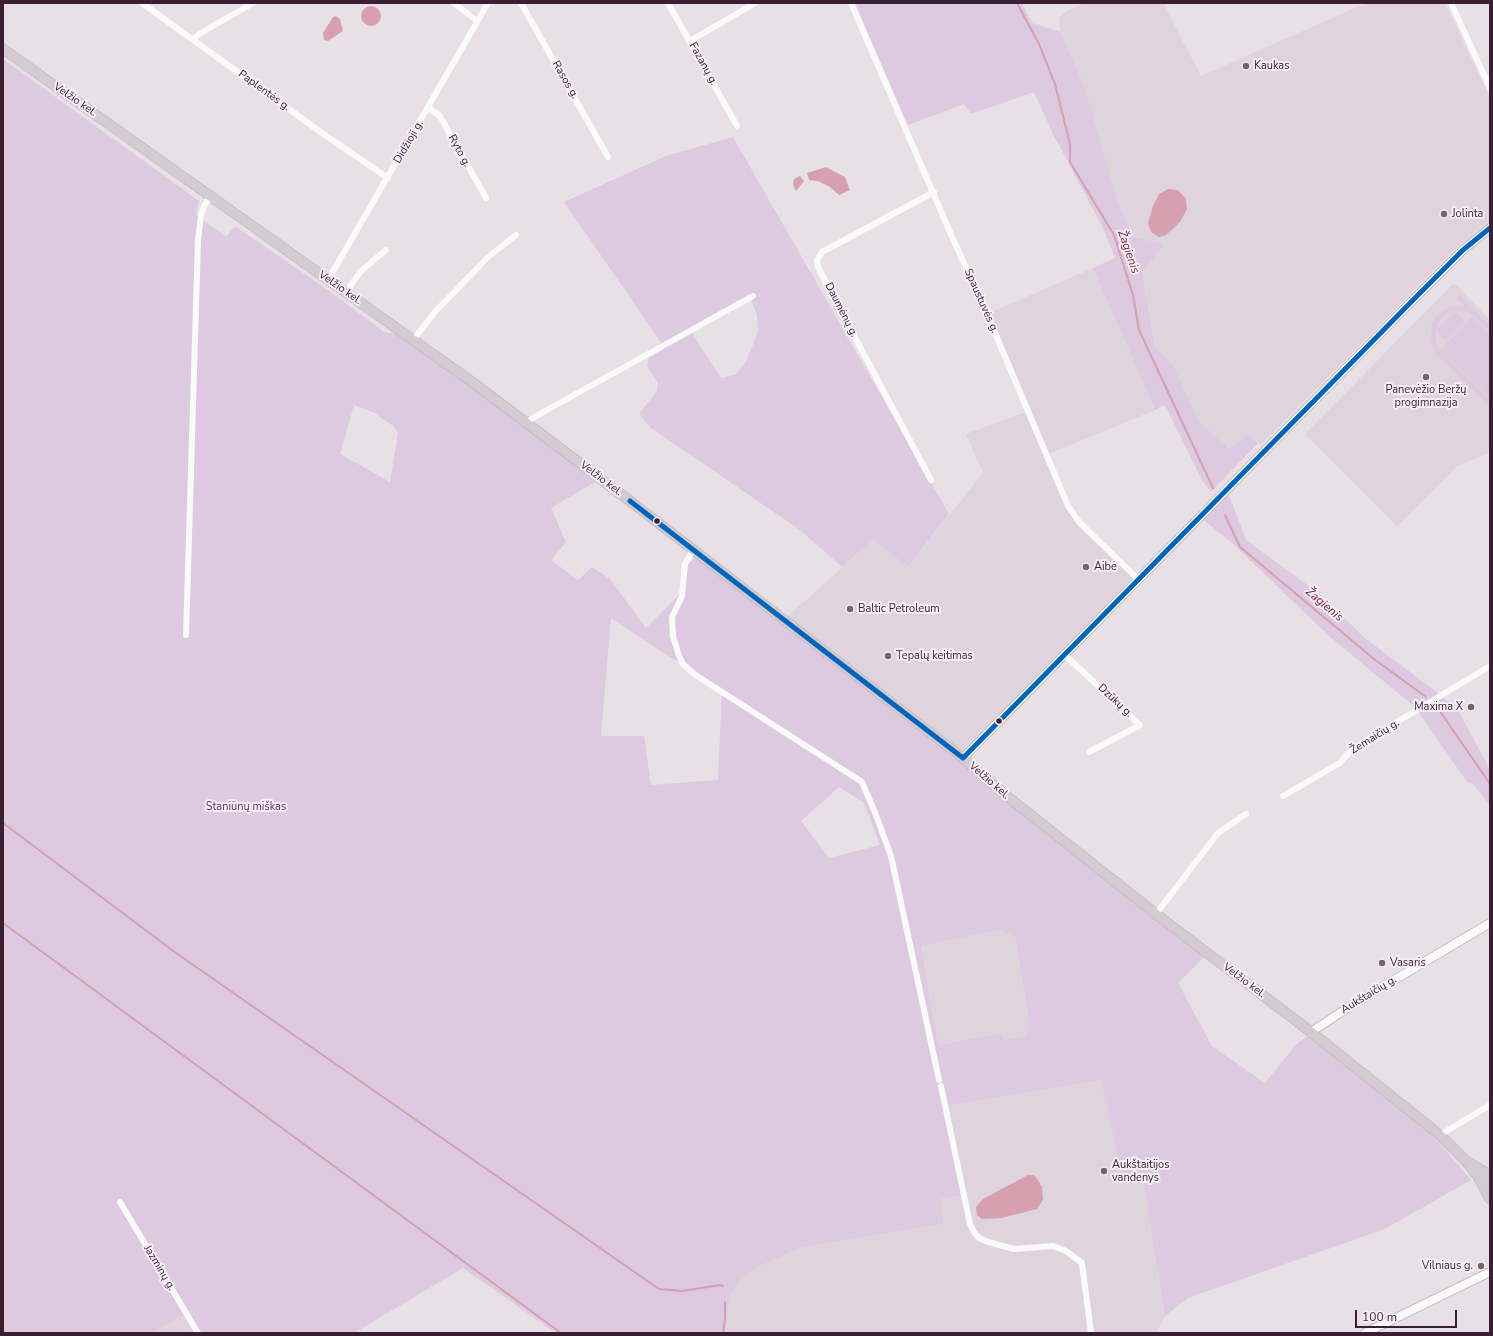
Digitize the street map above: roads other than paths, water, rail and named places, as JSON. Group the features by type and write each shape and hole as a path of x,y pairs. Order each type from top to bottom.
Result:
{"main road":[{"name":"Velžio kel.","path":"3,49 413,340 526,423 693,550 963,758 1003,793 1156,914 1311,1032 1440,1135 1466,1161 1477,1176"},
{"path":"963,758 1463,250 1490,228"},
{"name":"Aukštaičių g.","path":"1311,1032 1352,1005 1490,923"},
{"path":"1466,1161 1490,1175"},
{"path":"1477,1176 1490,1185"},
{"path":"1477,1176 1490,1199"},
{"path":"1365,1333 1490,1272"}],"street":[{"name":"Paplentės g.","path":"142,3 322,133 388,178"},
{"path":"193,40 199,34 253,3"},
{"path":"454,3 478,20"},
{"name":"Didžioji g.","path":"328,280 429,108 488,3"},
{"name":"Rasos g.","path":"521,3 608,157"},
{"name":"Fazanų g.","path":"668,3 737,126"},
{"path":"690,41 755,3"},
{"name":"Spaustuvės g.","path":"851,3 934,192 1068,506 1080,522 1139,580"},
{"path":"1451,3 1490,88"},
{"name":"Ryto g.","path":"429,108 440,116 486,198"},
{"name":"Daumėnų g.","path":"931,480 818,267 817,260 822,252 934,192"},
{"path":"186,636 198,240 201,215 204,206 211,196"},
{"path":"413,340 435,312 488,257 516,236"},
{"path":"346,292 361,271 386,250"},
{"path":"526,423 753,296"},
{"path":"693,550 687,559 682,596 672,617 673,636 683,664 694,674 862,782 891,856 970,1224 979,1238 988,1242 1008,1248 1053,1246 1066,1251 1082,1263 1091,1333"},
{"name":"Dzūkų g.","path":"1065,655 1140,725 1089,752"},
{"name":"Žemaičių g.","path":"1283,796 1340,763 1352,749 1490,666"},
{"path":"1156,914 1218,833 1246,814"},
{"path":"1440,1135 1490,1105"},
{"name":"Jazminų g.","path":"120,1202 198,1333"}],"waterway":[{"name":"Žagienis","path":"1017,3 1039,44 1055,84 1070,144 1070,162 1114,235 1133,295 1139,330 1213,488"},
{"name":"Žagienis","path":"1225,515 1240,547 1374,659 1426,697"},
{"name":"Žagienis","path":"1435,704 1490,784"},
{"path":"3,823 176,953 659,1289 682,1291 720,1285 723,1286"},
{"path":"3,923 561,1333"},
{"path":"723,1333 725,1302"}],"place":[{"name":"Kaukas","path":"1246,66"},
{"name":"Jolinta","path":"1444,214"},
{"name":"Panevėžio Beržų progimnazija","path":"1426,377"},
{"name":"Aibė","path":"1086,567"},
{"name":"Baltic Petroleum","path":"850,609"},
{"name":"Tepalų keitimas","path":"888,656"},
{"name":"Maxima X","path":"1471,707"},
{"name":"Vasaris","path":"1382,963"},
{"name":"Aukštaitijos vandenys","path":"1104,1171"},
{"name":"Vilniaus g.","path":"1481,1266"}],"park label":[{"name":"Staniūnų miškas","path":"246,807"}]}
